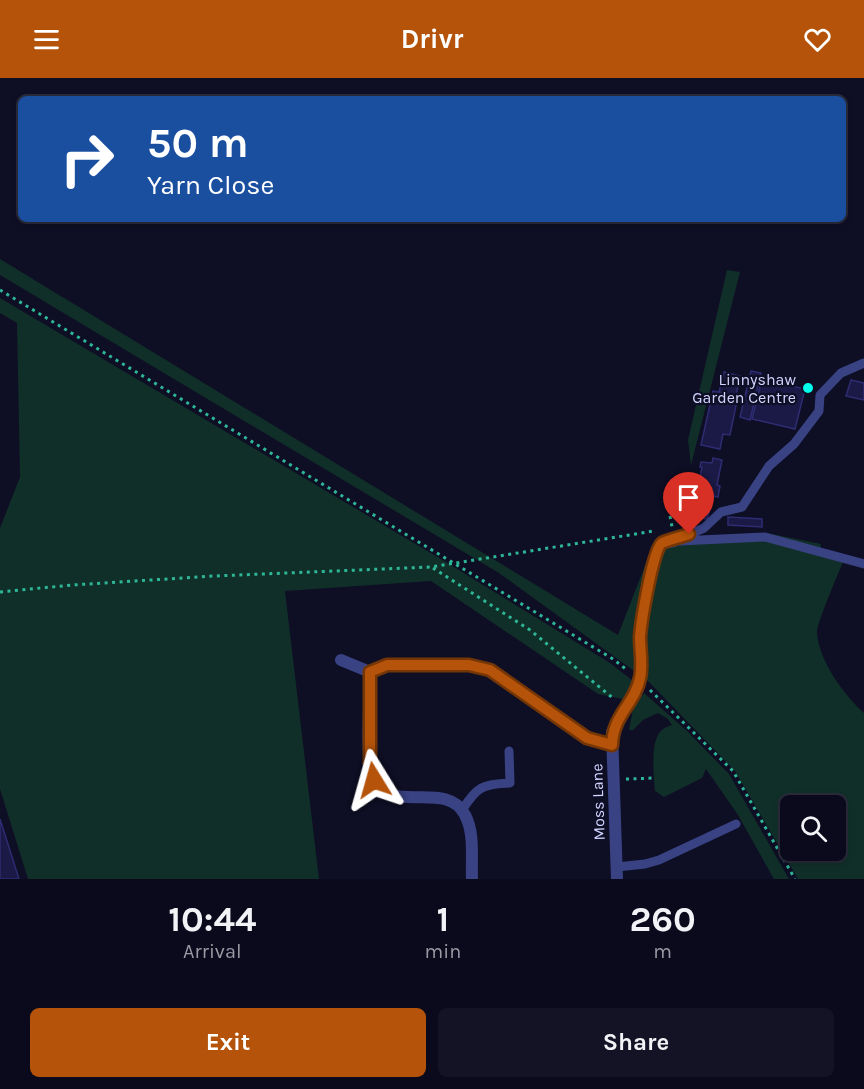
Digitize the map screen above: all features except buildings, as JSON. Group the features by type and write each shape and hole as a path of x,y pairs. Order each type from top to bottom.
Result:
{"street":[{"name":"Moss Lane","path":"617,873 612,732 640,681 641,627 653,563 658,547 671,534"},
{"path":"341,660 370,672 387,665 469,665 490,670 587,738 612,745"},
{"path":"370,672 370,763 374,780 382,791 398,797 440,797 454,802 462,810 470,827 472,879"}],"lane":[{"path":"671,534 704,528 721,512 742,507 769,466 794,444 819,411 820,395 841,373 864,363"},
{"path":"671,534 765,537 864,564"},
{"path":"462,810 473,793 482,786 492,783 510,783 509,751"},
{"name":"Moss Lane","path":"617,873 659,860 736,824"}],"path":[{"path":"0,290 613,659 640,681 733,771 795,879"},
{"path":"0,592 214,576 431,567 658,531"},
{"path":"431,567 530,630 616,701 622,712"},
{"path":"615,779 655,778"}],"green space":[{"path":"0,259 618,635 655,540 767,533 821,544 819,555 843,562 820,620 817,633 819,644 827,666 834,677 848,697 864,713 864,879 798,879 788,861 846,861 846,795 780,795 780,848 735,771 648,681 499,573 0,275"},
{"path":"727,270 740,272 691,465 688,440"},
{"path":"0,298 441,559 610,663 633,681 623,699 598,694 431,581 285,591 319,879 28,879 0,789 0,528 20,477 17,323 0,313"},
{"path":"644,693 686,730 729,774 789,879 774,879 738,815 706,769 702,778 664,797 655,791 653,758 656,741 663,729 672,725 668,719 658,713 643,720 633,730 629,730 633,709"}],"place":[{"name":"Linnyshaw Garden Centre","path":"808,388"}],"route":[{"path":"374,780 370,763 370,672 387,665 469,665 490,670 587,738 612,745 612,732 616,722 640,681 641,627 658,547 662,543 674,541 689,534"}]}
